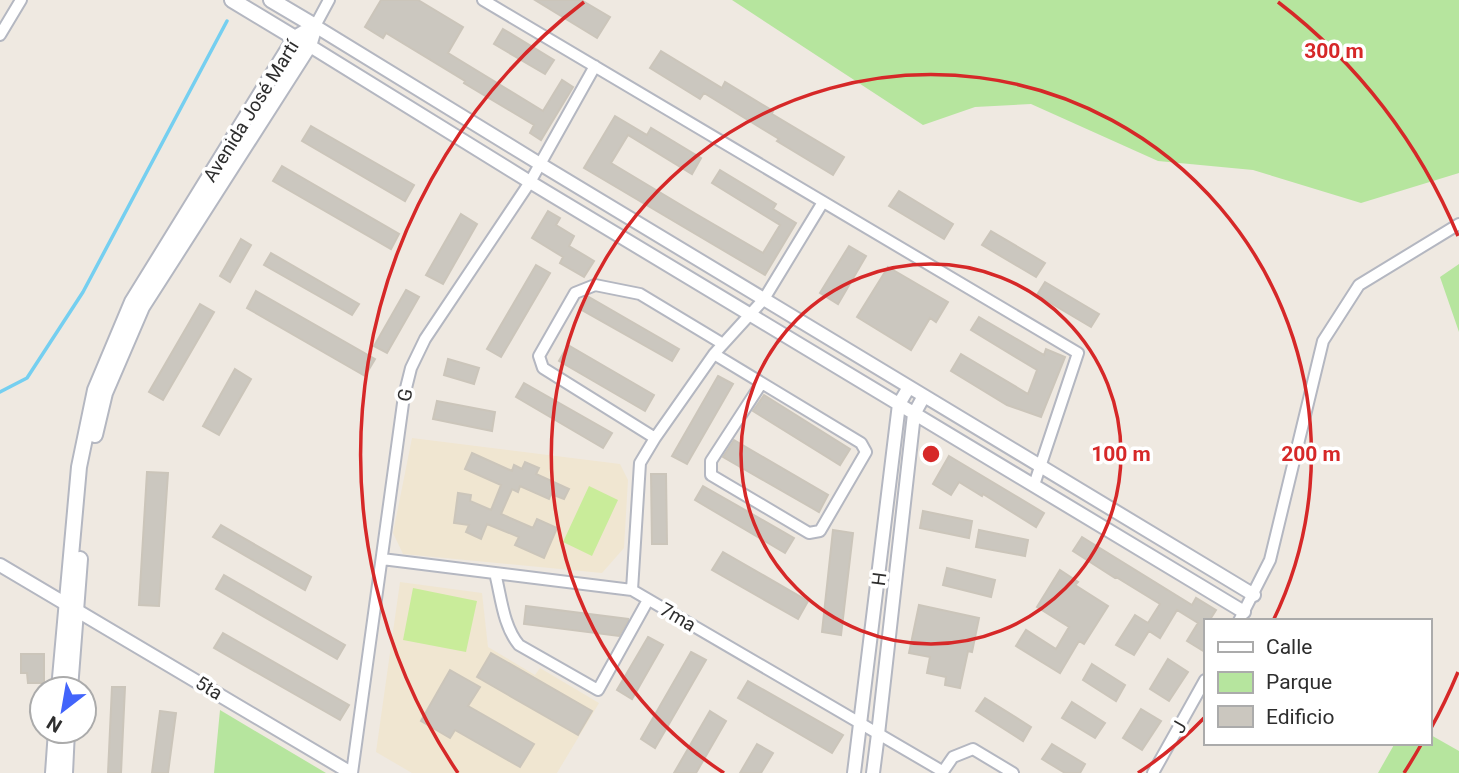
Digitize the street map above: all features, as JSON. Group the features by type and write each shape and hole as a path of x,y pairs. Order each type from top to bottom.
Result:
{"main road":[{"path":"232,0 295,38"},
{"path":"271,0 315,26"},
{"name":"Avenida José Martí","path":"70,675 79,467 95,390 132,302 295,38 315,26"},
{"name":"Avenida José Martí","path":"61,675 88,468 105,393 142,307 309,46 315,26"},
{"path":"53,773 55,745"},
{"path":"65,773 66,745"}],"street":[{"path":"0,35 21,0"},
{"path":"329,0 315,26 1254,594"},
{"path":"483,0 1078,353 1034,485"},
{"path":"295,38 1034,485 1241,616 1270,560 1323,341 1359,285 1459,224"},
{"name":"G","path":"352,773 404,396 411,368 425,339 530,182 595,66"},
{"path":"632,590 640,463 715,354 764,299 823,202"},
{"path":"655,438 543,368 539,356 575,293 595,285 640,294 723,344"},
{"path":"715,354 861,443 866,452 820,531 809,533 712,475 711,461 761,384"},
{"name":"H","path":"854,773 899,404 909,387"},
{"name":"H","path":"873,773 914,414 924,396"},
{"name":"7ma","path":"382,559 632,590 942,772"},
{"path":"0,565 71,606"},
{"path":"495,573 507,623 512,637 519,645 598,690 648,600"},
{"name":"5ta","path":"71,606 352,773"},
{"name":"J","path":"1153,773 1204,682"},
{"path":"942,772 953,757 973,750 1013,773"}],"shaded area":[{"path":"412,438 620,464 628,480 624,548 602,573 403,554 393,533"},
{"path":"400,582 482,593 488,647 535,675 540,668 599,703 557,773 412,773 376,752"}],"green space":[{"path":"732,0 1459,0 1459,173 1361,203 1253,170 1158,161 1031,104 975,107 923,125"},
{"path":"1459,264 1459,332 1440,277"},
{"path":"589,486 618,500 592,556 563,542"},
{"path":"413,588 477,601 466,652 403,640"},
{"path":"220,710 326,773 214,773"},
{"path":"1431,735 1459,751 1459,773 1378,773 1394,745 1431,745"}],"building":[{"path":"381,0 418,0 463,27 448,53 543,111 562,80 573,87 541,140 530,133 534,125 386,33 383,38 365,27"},
{"path":"535,0 581,0 610,17 597,38"},
{"path":"503,29 554,60 545,74 494,44"},
{"path":"661,51 722,88 725,82 844,157 833,175 704,93 700,99 650,68"},
{"path":"615,116 647,135 651,128 701,158 692,174 628,135 611,163 696,214 763,253 780,225 712,183 720,170 776,204 773,209 796,223 765,275 584,168"},
{"path":"311,126 414,185 405,201 302,141"},
{"path":"282,166 399,234 391,249 273,181"},
{"path":"899,191 953,224 944,239 889,206"},
{"path":"548,211 560,218 556,225 574,236 569,246 594,261 584,277 560,263 563,257 532,238"},
{"path":"461,214 477,224 443,284 426,275"},
{"path":"991,231 1045,263 1036,277 982,245"},
{"path":"241,239 251,245 230,282 220,276"},
{"path":"849,246 866,256 838,304 820,293"},
{"path":"271,253 359,304 352,315 264,265"},
{"path":"536,265 550,273 501,357 487,349"},
{"path":"888,267 948,302 936,322 930,318 911,350 857,317"},
{"path":"1045,282 1099,314 1091,327 1037,295"},
{"path":"406,290 419,297 387,353 374,346"},
{"path":"256,291 375,359 365,376 247,308"},
{"path":"589,297 679,349 672,361 582,310"},
{"path":"200,304 214,312 163,400 149,392"},
{"path":"979,317 1044,355 1046,349 1065,357 1041,417 1007,405 951,371 961,354 1028,394 1037,370 971,330"},
{"path":"568,345 654,395 645,411 559,361"},
{"path":"448,359 479,368 474,384 444,375"},
{"path":"235,369 251,379 219,435 203,426"},
{"path":"718,376 733,384 687,464 672,456"},
{"path":"524,383 612,433 603,448 516,397"},
{"path":"764,395 850,449 840,465 753,411"},
{"path":"437,401 495,412 492,431 433,419"},
{"path":"734,440 828,495 819,512 723,457"},
{"path":"472,453 512,471 514,465 522,469 525,462 539,468 536,474 569,489 564,499 551,494 549,499 520,486 518,492 512,489 501,514 533,528 537,519 557,528 544,558 515,545 519,537 487,524 481,539 466,532 469,525 454,523 458,493 471,495 470,501 491,510 501,485 465,469"},
{"path":"949,456 1044,513 1036,527 959,482 951,495 933,484"},
{"path":"147,472 168,473 159,606 139,605"},
{"path":"651,474 666,474 667,544 652,544"},
{"path":"703,486 794,538 785,553 695,500"},
{"path":"923,511 972,521 969,538 920,528"},
{"path":"221,525 311,577 305,590 213,537"},
{"path":"833,530 853,533 841,635 822,632"},
{"path":"979,530 1028,540 1025,556 976,547"},
{"path":"1082,537 1192,605 1196,598 1216,610 1210,619 1204,619 1204,651 1187,641 1198,623 1177,610 1160,638 1149,631 1134,655 1116,645 1135,615 1148,623 1160,604 1073,551"},
{"path":"723,552 808,601 798,619 712,570"},
{"path":"947,568 995,580 991,597 943,585"},
{"path":"1060,570 1078,582 1075,585 1108,606 1084,644 1079,641 1060,673 1016,646 1026,630 1056,649 1069,627 1037,607"},
{"path":"224,575 345,645 337,659 216,589"},
{"path":"919,605 979,618 972,652 968,651 960,688 945,685 946,677 927,673 930,657 909,653"},
{"path":"526,606 628,621 619,636 524,624"},
{"path":"223,633 349,705 340,720 214,648"},
{"path":"648,637 663,645 632,699 617,690"},
{"path":"691,652 706,660 655,748 641,739"},
{"path":"491,653 592,711 578,735 477,677"},
{"path":"21,654 44,654 44,675 28,675 28,683 27,673 21,673"},
{"path":"1168,659 1188,672 1169,701 1150,689"},
{"path":"1092,664 1125,685 1116,701 1083,680"},
{"path":"450,670 480,687 468,706 534,744 520,767 455,730 450,738 421,721"},
{"path":"748,681 843,735 832,753 738,698"},
{"path":"112,687 125,687 121,773 108,773"},
{"path":"985,698 1031,727 1023,741 976,711"},
{"path":"1072,702 1105,723 1095,738 1062,718"},
{"path":"1141,709 1161,721 1142,750 1123,738"},
{"path":"160,711 176,713 168,773 152,773"},
{"path":"710,711 726,721 696,773 674,773"},
{"path":"757,744 773,753 761,773 740,773"},
{"path":"1052,744 1085,764 1080,773 1065,773 1042,759"}],"waterway":[{"path":"0,392 27,378 83,292 227,21"}]}
